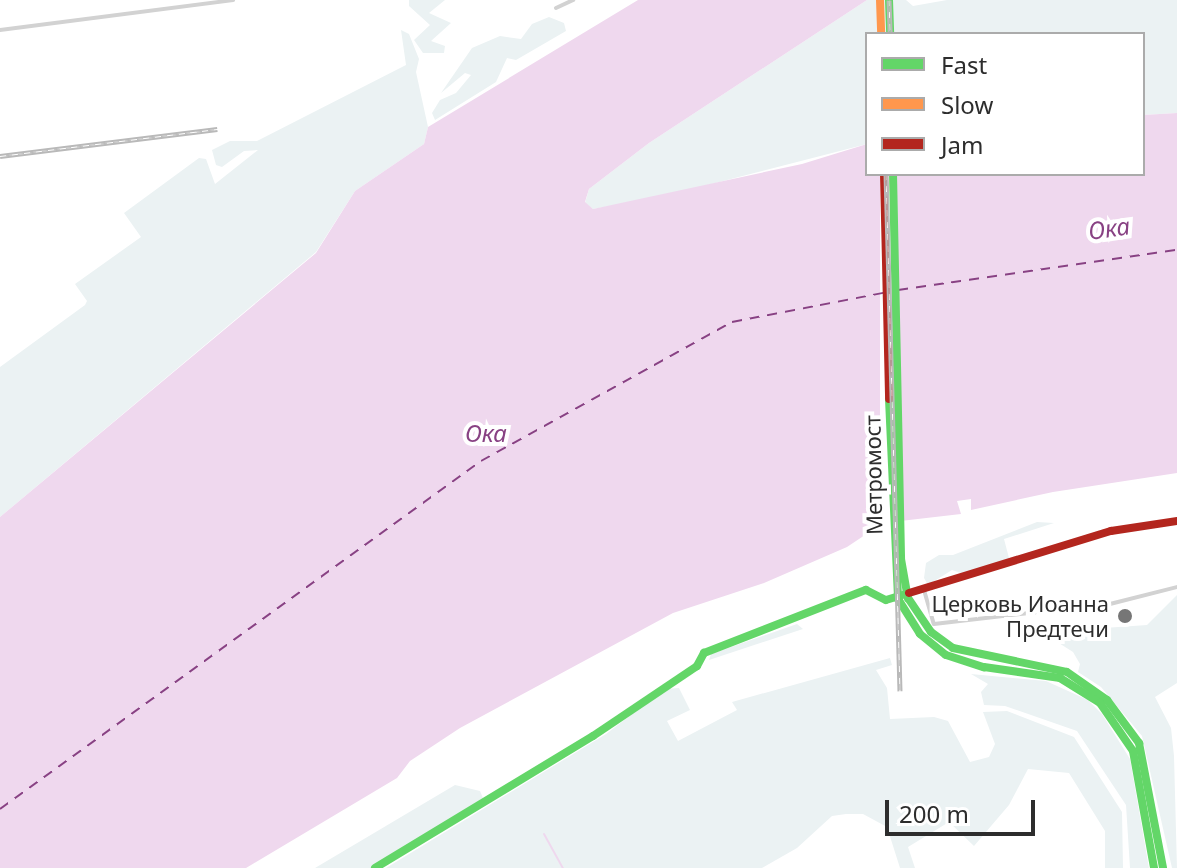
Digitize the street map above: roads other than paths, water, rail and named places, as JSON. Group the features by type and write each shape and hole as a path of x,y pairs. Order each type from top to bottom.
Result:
{"main road":[{"path":"880,0 881,32"},
{"path":"889,0 890,32"},
{"name":"Метромост","path":"884,176 893,559 898,599 920,634 946,655 984,667 1047,670"},
{"name":"Метромост","path":"893,176 901,559 908,598 931,632 953,648 988,659 1047,670"},
{"path":"375,868 578,746 697,666 704,653 866,590 886,600 936,588 1111,531 1177,521"},
{"path":"1047,670 1085,691 1125,734 1136,762 1154,868"},
{"path":"1047,670 1090,684 1132,729 1145,761 1163,868"}],"street":[{"path":"0,30 233,0"},
{"path":"556,8 573,0"},
{"path":"1106,605 1177,587"},
{"path":"924,590 934,624 1047,611"}],"water":[{"name":"Ока","path":"638,0 867,0 649,143 589,189 585,202 593,209 802,164 865,145 865,176 1145,176 1145,115 1177,113 1177,473 1053,492 971,510 971,499 957,501 961,514 883,523 847,547 764,583 673,613 460,728 410,761 397,778 246,868 0,868 0,517 316,253 355,191 424,144 428,127"}],"waterway":[{"path":"544,834 563,868"}],"railway":[{"path":"889,0 890,32"},
{"path":"0,156 217,129"},
{"path":"886,176 900,691"}],"place":[{"name":"Церковь Иоанна Предтечи","path":"1125,616"}]}
